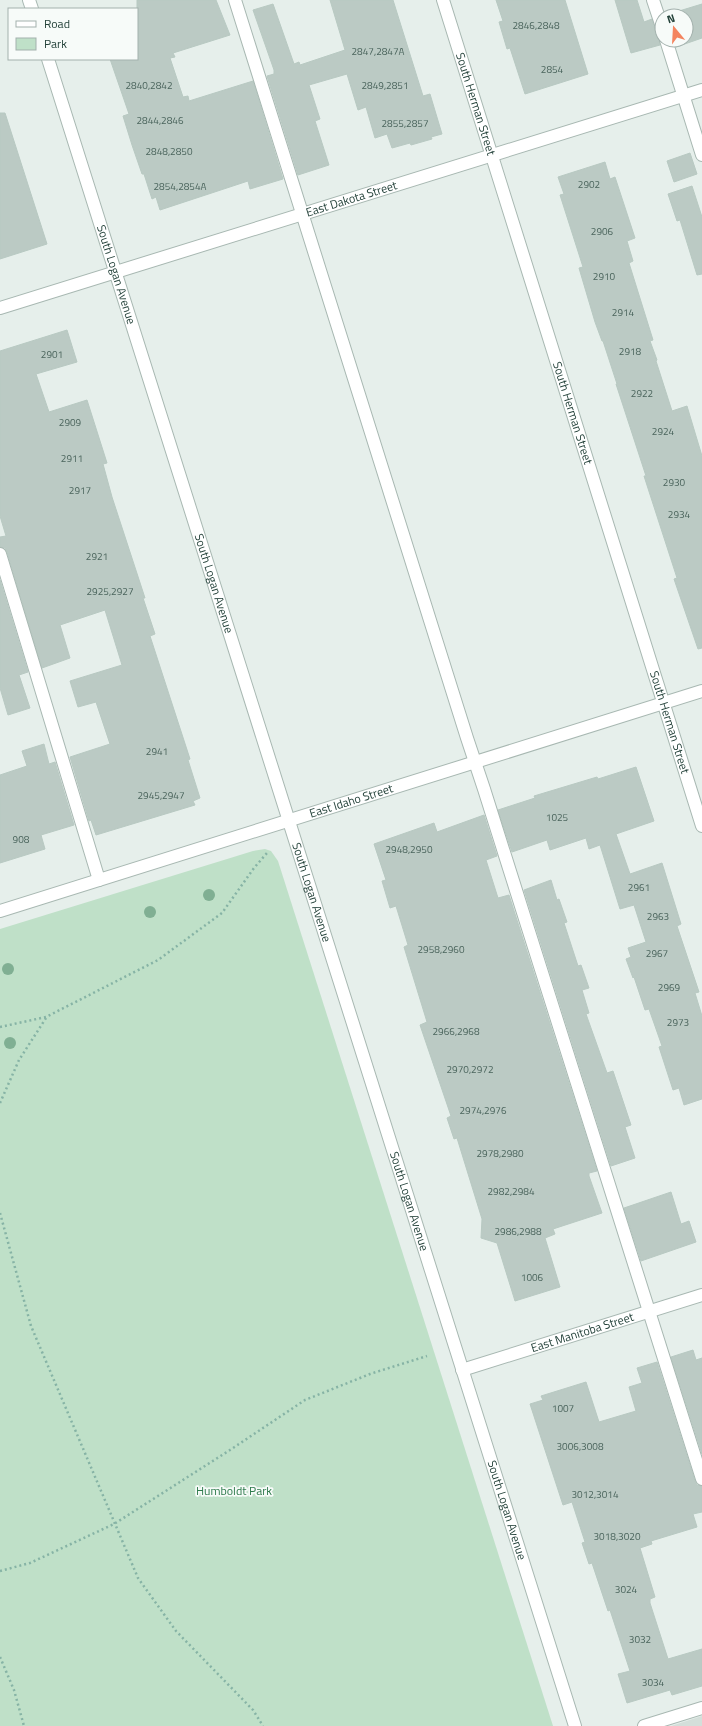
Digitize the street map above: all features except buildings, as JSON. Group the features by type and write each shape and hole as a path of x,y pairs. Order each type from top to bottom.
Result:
{"street":[{"path":"235,0 648,1312 702,1479"},
{"name":"South Herman Street","path":"443,0 702,826"},
{"path":"668,48 702,155"},
{"name":"South Logan Avenue","path":"48,60 575,1726"},
{"name":"East Dakota Street","path":"0,308 702,90"},
{"path":"0,554 99,880"},
{"name":"East Idaho Street","path":"0,911 702,691"},
{"name":"East Manitoba Street","path":"462,1370 702,1295"},
{"path":"644,1726 702,1708"}],"path":[{"path":"0,1028 46,1017 158,960 222,913 254,868 267,853"},
{"path":"0,1103 19,1060 46,1017"},
{"path":"0,1213 31,1326 138,1578 176,1631 253,1710 263,1726"},
{"path":"0,1571 30,1563 114,1524 305,1400 370,1374 427,1356"},
{"path":"0,1657 14,1690 24,1726"}],"shaded area":[{"path":"702,1716 702,1726 671,1726"}],"green space":[{"name":"Humboldt Park","path":"265,849 271,851 278,861 553,1726 0,1726 0,929 253,851"}]}
